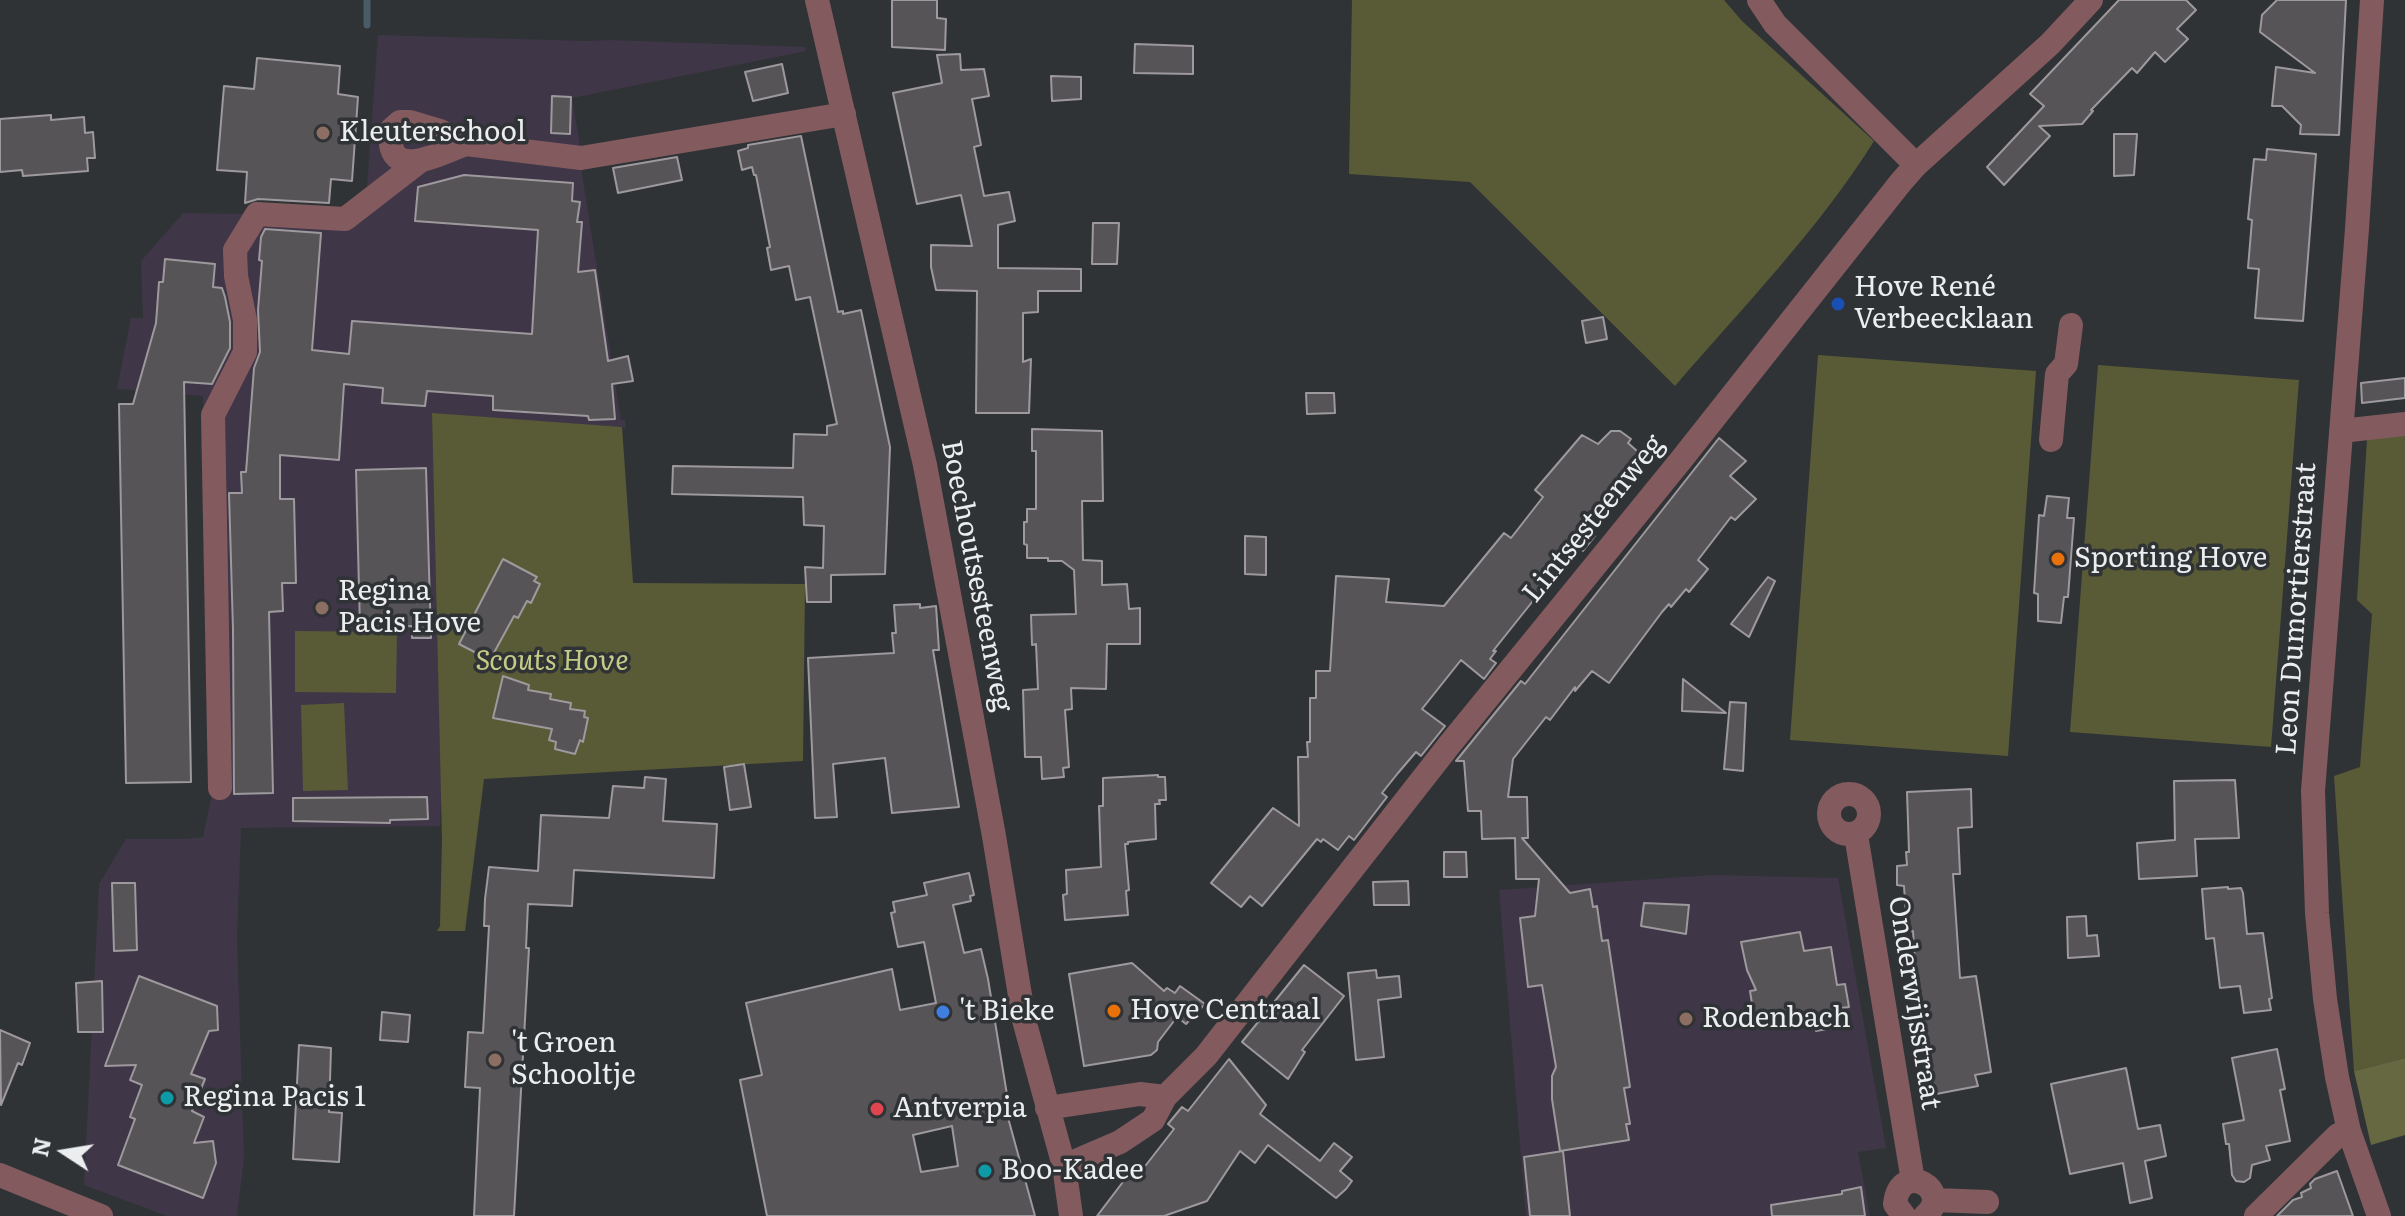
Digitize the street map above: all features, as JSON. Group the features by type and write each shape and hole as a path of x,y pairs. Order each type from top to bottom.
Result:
{"street":[{"name":"Boechoutsesteenweg","path":"817,0 925,465 994,836 1024,1020 1064,1166 1071,1216"},
{"path":"1759,0 1775,24 1916,165"},
{"name":"Lintsesteenweg","path":"1064,1166 1120,1142 1153,1120 1165,1097 1206,1056 1440,756 1916,165 2050,44 2091,0"},
{"name":"Leon Dumortierstraat","path":"2372,0 2313,791 2317,913 2325,999 2337,1077 2349,1131 2379,1216"},
{"path":"466,144 411,163 392,154 389,144 391,130 400,122 410,122 426,125 466,144 581,158 844,114"},
{"path":"220,788 213,415 245,352 245,320 236,276 235,250 257,214 345,219 420,161"},
{"path":"2051,440 2057,374 2066,364 2071,325"},
{"path":"2341,431 2405,424"},
{"name":"Onderwijsstraat","path":"1856,835 1913,1181"},
{"path":"1047,1108 1140,1094 1165,1097"},
{"path":"2256,1216 2338,1135 2349,1131"},
{"path":"0,1175 101,1216"},
{"path":"1901,1215 1895,1204 1896,1193 1903,1185 1913,1181 1923,1182 1931,1189 1930,1208 1987,1202"}],"shaded area":[{"name":"Regina Pacis Hove","path":"378,35 805,47 806,51 572,98 621,420 625,420 626,429 432,414 440,826 241,828 237,936 244,1158 237,1216 167,1216 84,1185 99,884 126,839 203,837 212,794 203,396 117,389 131,318 143,318 141,261 183,213 365,216"},
{"name":"Rodenbach","path":"1711,875 1838,878 1886,1148 1858,1152 1870,1216 1526,1216 1499,890"}],"green space":[{"path":"1352,0 1724,0 1742,21 1874,141 1805,236 1675,386 1470,182 1349,174"},
{"path":"1818,355 2036,371 2008,756 1790,740"},
{"path":"2098,365 2299,380 2271,747 2070,732"},
{"name":"Scouts Hove","path":"432,413 622,427 633,583 805,584 803,761 484,779 465,931 437,931 440,926 442,840"},
{"path":"2405,435 2405,1058 2354,1071 2334,776 2360,767 2372,614 2357,600 2367,439"},
{"path":"295,631 397,632 396,693 295,692"},
{"path":"344,703 348,790 303,791 301,705"},
{"path":"2405,1058 2405,1135 2371,1145 2354,1071"}],"building":[{"path":"892,0 937,0 937,18 946,19 945,50 892,47"},
{"path":"2119,0 2186,0 2196,10 2177,29 2188,39 2165,62 2155,52 2137,73 2132,68 2091,110 2082,124 2039,126 2050,136 2004,185 1987,167 2044,106 2030,94"},
{"path":"2277,0 2346,0 2339,135 2300,134 2301,125 2282,106 2272,106 2276,67 2315,73 2260,32 2262,15"},
{"path":"1135,44 1193,46 1193,74 1134,73"},
{"path":"960,54 961,70 984,69 989,96 972,99 981,145 974,147 984,196 1009,192 1015,221 998,225 998,268 1081,269 1081,291 1038,291 1038,312 1023,313 1023,362 1031,359 1029,413 976,413 977,291 936,290 931,267 931,245 972,246 961,195 917,204 893,93 942,83 937,55"},
{"path":"257,58 340,66 338,94 358,97 352,181 331,179 329,203 258,199 245,203 247,172 217,170 224,86 254,89"},
{"path":"782,64 788,93 753,101 745,72"},
{"path":"1051,76 1081,77 1081,99 1052,101"},
{"path":"552,96 571,97 570,134 551,133"},
{"path":"51,115 51,120 84,117 85,133 93,132 95,158 87,158 88,171 23,176 22,170 0,172 0,119"},
{"path":"2114,134 2137,134 2134,175 2114,176"},
{"path":"801,136 838,312 843,311 843,314 861,310 890,447 885,574 831,575 831,602 807,602 805,567 823,568 824,526 804,525 803,497 672,494 673,466 793,468 794,434 827,435 827,426 837,424 810,297 796,300 789,266 771,270 767,248 770,247 756,175 752,167 742,170 738,151 748,148 748,145"},
{"path":"2267,149 2316,154 2303,321 2255,318 2259,269 2248,268 2252,220 2248,219 2254,159 2266,160"},
{"path":"677,157 682,180 618,193 613,168"},
{"path":"464,175 573,183 572,201 580,202 577,222 582,222 578,272 595,270 608,361 628,356 633,381 612,384 615,419 589,420 588,416 493,410 493,396 427,391 425,406 382,403 383,388 344,384 339,460 280,455 280,499 294,499 296,583 282,583 283,611 269,612 273,793 234,794 229,493 242,493 241,472 246,472 254,368 260,352 261,237 265,229 321,233 312,350 349,354 352,321 532,334 538,230 415,221 418,187"},
{"path":"1093,223 1119,223 1117,264 1092,264"},
{"path":"165,259 215,264 213,287 222,288 225,297 230,322 230,348 212,384 184,382 191,782 126,783 119,404 133,404 156,323 159,282 163,282"},
{"path":"1603,317 1607,339 1586,343 1582,321"},
{"path":"2405,378 2405,398 2362,403 2361,383"},
{"path":"1306,393 1334,393 1335,413 1307,414"},
{"path":"1032,429 1102,431 1103,501 1082,501 1083,560 1102,561 1102,585 1127,584 1129,609 1140,608 1140,644 1107,644 1106,689 1071,688 1072,709 1065,710 1069,767 1063,768 1064,777 1042,779 1041,757 1025,757 1023,690 1038,689 1031,615 1076,614 1074,570 1062,561 1027,558 1024,522 1027,522 1027,509 1036,509 1036,451 1032,451"},
{"path":"1611,431 1620,431 1631,439 1628,443 1646,459 1589,532 1595,536 1583,551 1576,547 1493,651 1496,651 1490,659 1496,663 1484,679 1461,660 1422,709 1445,726 1421,756 1416,752 1382,793 1387,797 1354,840 1349,836 1338,850 1323,839 1321,842 1317,839 1262,906 1250,896 1241,907 1211,883 1273,808 1299,826 1298,757 1308,757 1310,698 1316,698 1316,671 1330,671 1336,576 1389,579 1386,602 1444,606 1504,533 1511,538 1543,497 1535,490 1582,435 1598,444"},
{"path":"1719,438 1746,461 1730,476 1756,499 1735,520 1731,517 1698,560 1708,569 1689,592 1686,589 1671,607 1669,604 1662,612 1609,683 1592,671 1575,691 1575,687 1550,720 1546,717 1513,759 1508,797 1527,797 1528,838 1522,838 1570,893 1590,889 1593,907 1597,906 1602,941 1608,940 1630,1087 1624,1088 1630,1124 1626,1124 1629,1140 1560,1151 1552,1099 1552,1076 1556,1067 1542,985 1528,987 1520,918 1535,916 1539,879 1516,879 1515,838 1482,839 1481,811 1468,811 1464,761 1456,761 1521,681 1525,684"},
{"path":"426,468 431,638 412,638 412,626 360,628 356,470"},
{"path":"2047,496 2069,498 2067,518 2074,518 2068,597 2064,597 2061,623 2038,621 2038,594 2034,593 2039,515 2044,516"},
{"path":"1245,536 1266,537 1266,575 1245,574"},
{"path":"503,559 537,577 534,581 540,584 531,603 527,601 518,618 514,616 490,660 459,644"},
{"path":"1768,577 1775,581 1749,637 1731,624"},
{"path":"920,604 920,608 936,606 939,650 933,650 959,807 892,813 885,758 833,764 837,817 815,818 808,658 894,653 894,605"},
{"path":"503,676 529,685 528,690 551,694 550,699 571,703 570,709 585,711 584,717 588,718 583,742 580,740 575,754 555,749 556,742 549,740 552,729 493,718"},
{"path":"1683,679 1726,713 1682,711"},
{"path":"1730,702 1746,703 1743,771 1724,769"},
{"path":"744,764 751,807 730,810 724,767"},
{"path":"645,777 666,779 663,821 717,824 714,878 574,870 572,906 528,904 526,948 529,948 514,1216 474,1216 480,1088 465,1087 468,1032 483,1033 489,926 484,926 489,867 538,871 541,815 609,818 613,786 644,788"},
{"path":"1165,777 1166,800 1155,804 1156,839 1125,844 1128,915 1065,920 1063,895 1067,894 1066,870 1101,867 1099,806 1103,806 1103,778"},
{"path":"2235,780 2239,838 2195,839 2197,876 2139,879 2137,843 2175,840 2174,781"},
{"path":"1971,789 1972,827 1958,828 1960,874 1953,874 1960,978 1976,976 1991,1072 1975,1075 1978,1086 1931,1095 1914,981 1913,931 1907,932 1904,886 1897,885 1897,866 1907,865 1906,852 1909,852 1907,792"},
{"path":"427,797 428,819 390,820 390,823 293,821 293,798"},
{"path":"1444,852 1466,852 1467,877 1444,877"},
{"path":"969,873 974,895 970,896 971,901 953,905 964,953 981,949 1010,1113 1007,1114 1035,1216 767,1216 740,1080 762,1075 746,1003 892,969 900,1010 936,1003 924,942 898,947 891,913 895,912 893,902 927,895 924,883","holes":["952,1126 958,1166 921,1172 913,1135"]},
{"path":"1408,881 1409,905 1374,905 1373,882"},
{"path":"112,883 135,883 137,950 114,951"},
{"path":"2241,888 2247,934 2263,933 2271,1010 2244,1013 2240,986 2220,988 2214,938 2206,939 2202,889"},
{"path":"1644,903 1689,905 1686,934 1641,926"},
{"path":"2086,916 2087,936 2097,935 2099,956 2068,958 2067,917"},
{"path":"1800,932 1804,951 1831,947 1837,985 1845,984 1849,1007 1841,1008 1844,1026 1816,1031 1814,1013 1755,1023 1750,991 1756,990 1747,970 1741,942"},
{"name":"Hove Centraal","path":"1132,963 1164,991 1167,988 1175,993 1180,986 1205,1004 1186,1024 1177,1017 1151,1055 1084,1066 1069,974"},
{"path":"1304,965 1344,996 1302,1050 1305,1052 1288,1079 1242,1042"},
{"path":"1376,970 1377,978 1399,976 1401,997 1378,1000 1384,1057 1356,1060 1348,973"},
{"name":"Regina Pacis 1","path":"139,976 217,1006 218,1030 209,1031 191,1074 205,1079 192,1111 204,1117 194,1143 213,1141 216,1163 203,1198 118,1165 135,1119 130,1117 142,1085 130,1080 136,1065 105,1066"},
{"path":"102,981 103,1032 78,1032 76,983"},
{"path":"382,1012 410,1015 408,1042 380,1040"},
{"path":"0,1030 30,1043 1,1105"},
{"path":"299,1045 331,1048 329,1112 342,1113 339,1162 293,1159"},
{"path":"2277,1049 2285,1089 2280,1090 2290,1141 2266,1146 2270,1160 2252,1165 2250,1178 2244,1182 2236,1181 2232,1175 2229,1144 2226,1144 2223,1124 2244,1120 2232,1058"},
{"path":"1229,1059 1266,1105 1260,1114 1320,1161 1334,1143 1352,1157 1340,1171 1352,1181 1346,1189 1336,1198 1268,1145 1255,1163 1240,1151 1207,1201 1164,1216 1097,1216 1132,1170 1139,1174 1174,1129 1168,1124 1182,1107 1188,1111"},
{"path":"2126,1068 2138,1129 2160,1125 2166,1156 2145,1161 2152,1198 2130,1203 2123,1163 2070,1174 2051,1084"},
{"path":"1563,1151 1570,1216 1530,1216 1524,1157"},
{"path":"2337,1171 2353,1216 2277,1216 2293,1200 2302,1197 2301,1193 2311,1188 2310,1184 2315,1179"},
{"path":"1861,1187 1865,1216 1772,1216 1771,1205 1842,1194 1842,1191"}],"waterway":[{"path":"367,0 367,25"}],"place":[{"name":"Kleuterschool","path":"323,133"},
{"name":"Hove René Verbeecklaan","path":"1838,304"},
{"name":"Sporting Hove","path":"2058,559"},
{"name":"Regina Pacis Hove","path":"322,608"},
{"name":"Hove Centraal","path":"1114,1011"},
{"name":"'t Bieke","path":"943,1012"},
{"name":"Rodenbach","path":"1686,1019"},
{"name":"'t Groen Schooltje","path":"495,1060"},
{"name":"Regina Pacis 1","path":"167,1098"},
{"name":"Antverpia","path":"877,1109"},
{"name":"Boo-Kadee","path":"985,1171"}]}
